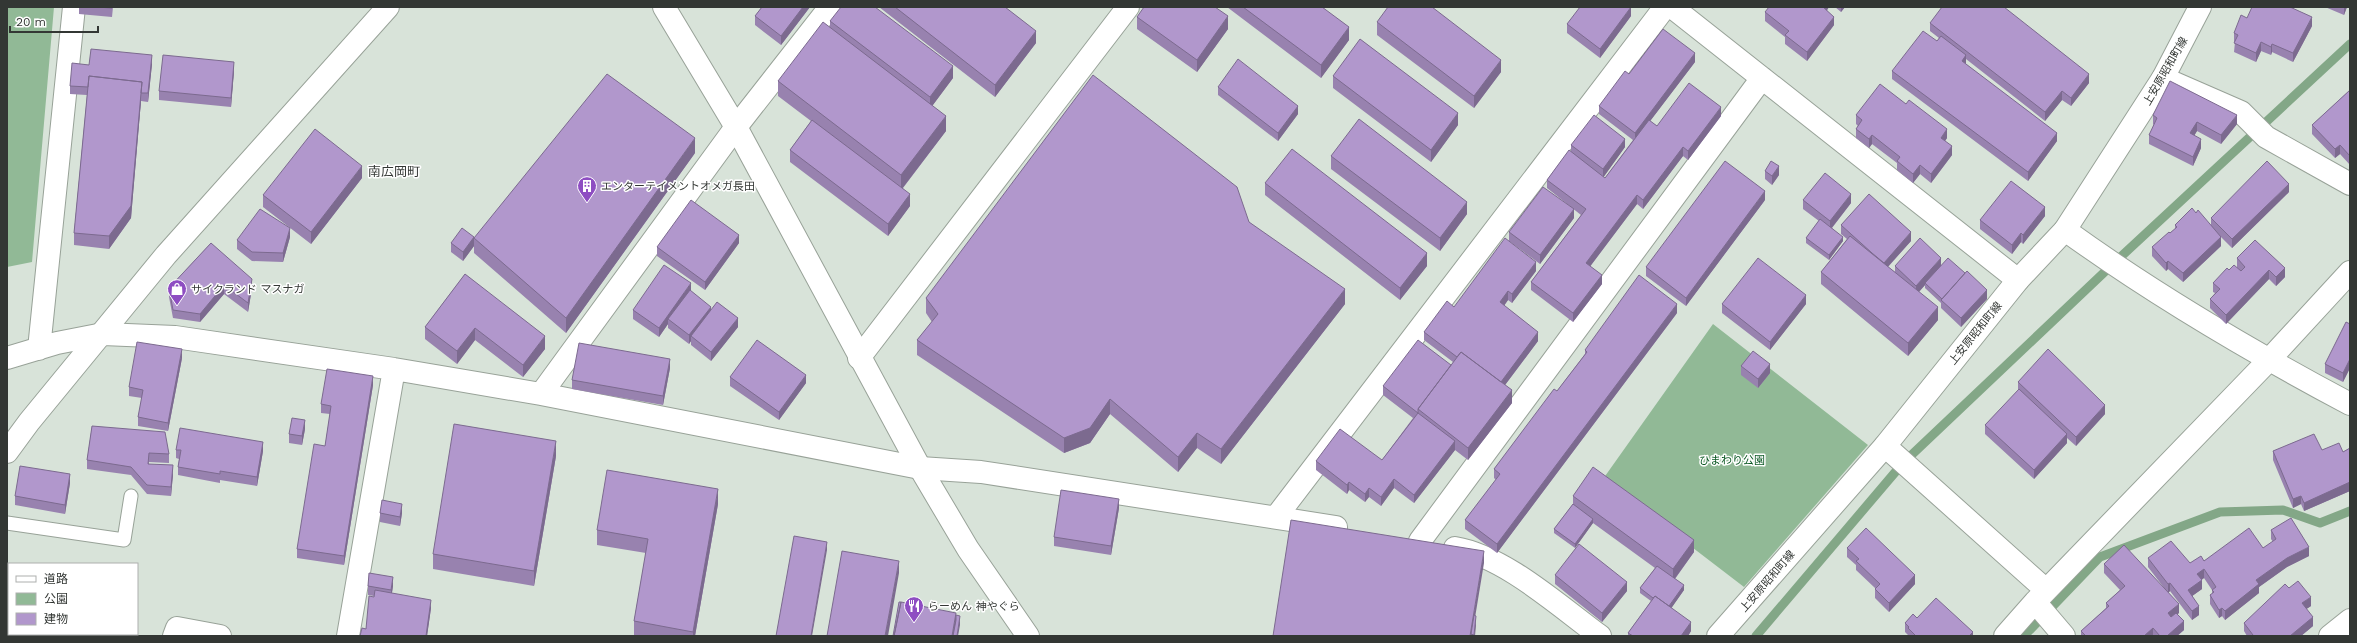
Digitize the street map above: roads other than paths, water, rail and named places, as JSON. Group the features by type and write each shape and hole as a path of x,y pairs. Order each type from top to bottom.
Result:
{"street":[{"path":"39,349 74,7"},
{"path":"7,452 29,422 103,334 166,255 388,7"},
{"path":"664,7 736,127 859,358 920,468 968,549 1028,636"},
{"path":"541,394 736,127 830,7"},
{"path":"859,358 1128,7"},
{"path":"1276,517 1664,7"},
{"path":"1672,7 2018,280"},
{"name":"上安原昭和町線","path":"1718,636 1885,446 2018,280 2065,230 2163,78 2200,7"},
{"path":"1420,542 1762,78"},
{"path":"2163,78 2241,112 2266,137 2350,184"},
{"path":"2065,230 2103,258 2268,361 2350,404"},
{"path":"2005,636 2040,596 2268,361 2350,272"},
{"path":"7,358 57,343 103,334 175,337 394,369 541,394 920,468 981,472 1360,531"},
{"path":"348,636 394,369"},
{"path":"1885,446 1919,477 2040,596 2058,630"},
{"path":"1397,538 1472,551 1500,563 1600,636"},
{"path":"174,636 177,628 220,636"}],"lane":[{"path":"7,523 124,540 131,496"}],"waterway":[{"path":"1756,636 1903,463 2113,264 2350,44"},
{"path":"2024,636 2100,557 2220,512 2283,510 2320,523 2350,511"}],"place":[{"name":"エンターテイメントオメガ長田","path":"587,203"},
{"name":"サイクランド マスナガ","path":"177,306"},
{"name":"らーめん 神やぐら","path":"914,623"}],"district":[{"name":"南広岡町","path":"394,171"}],"park label":[{"name":"ひまわり公園","path":"1732,460"}]}
